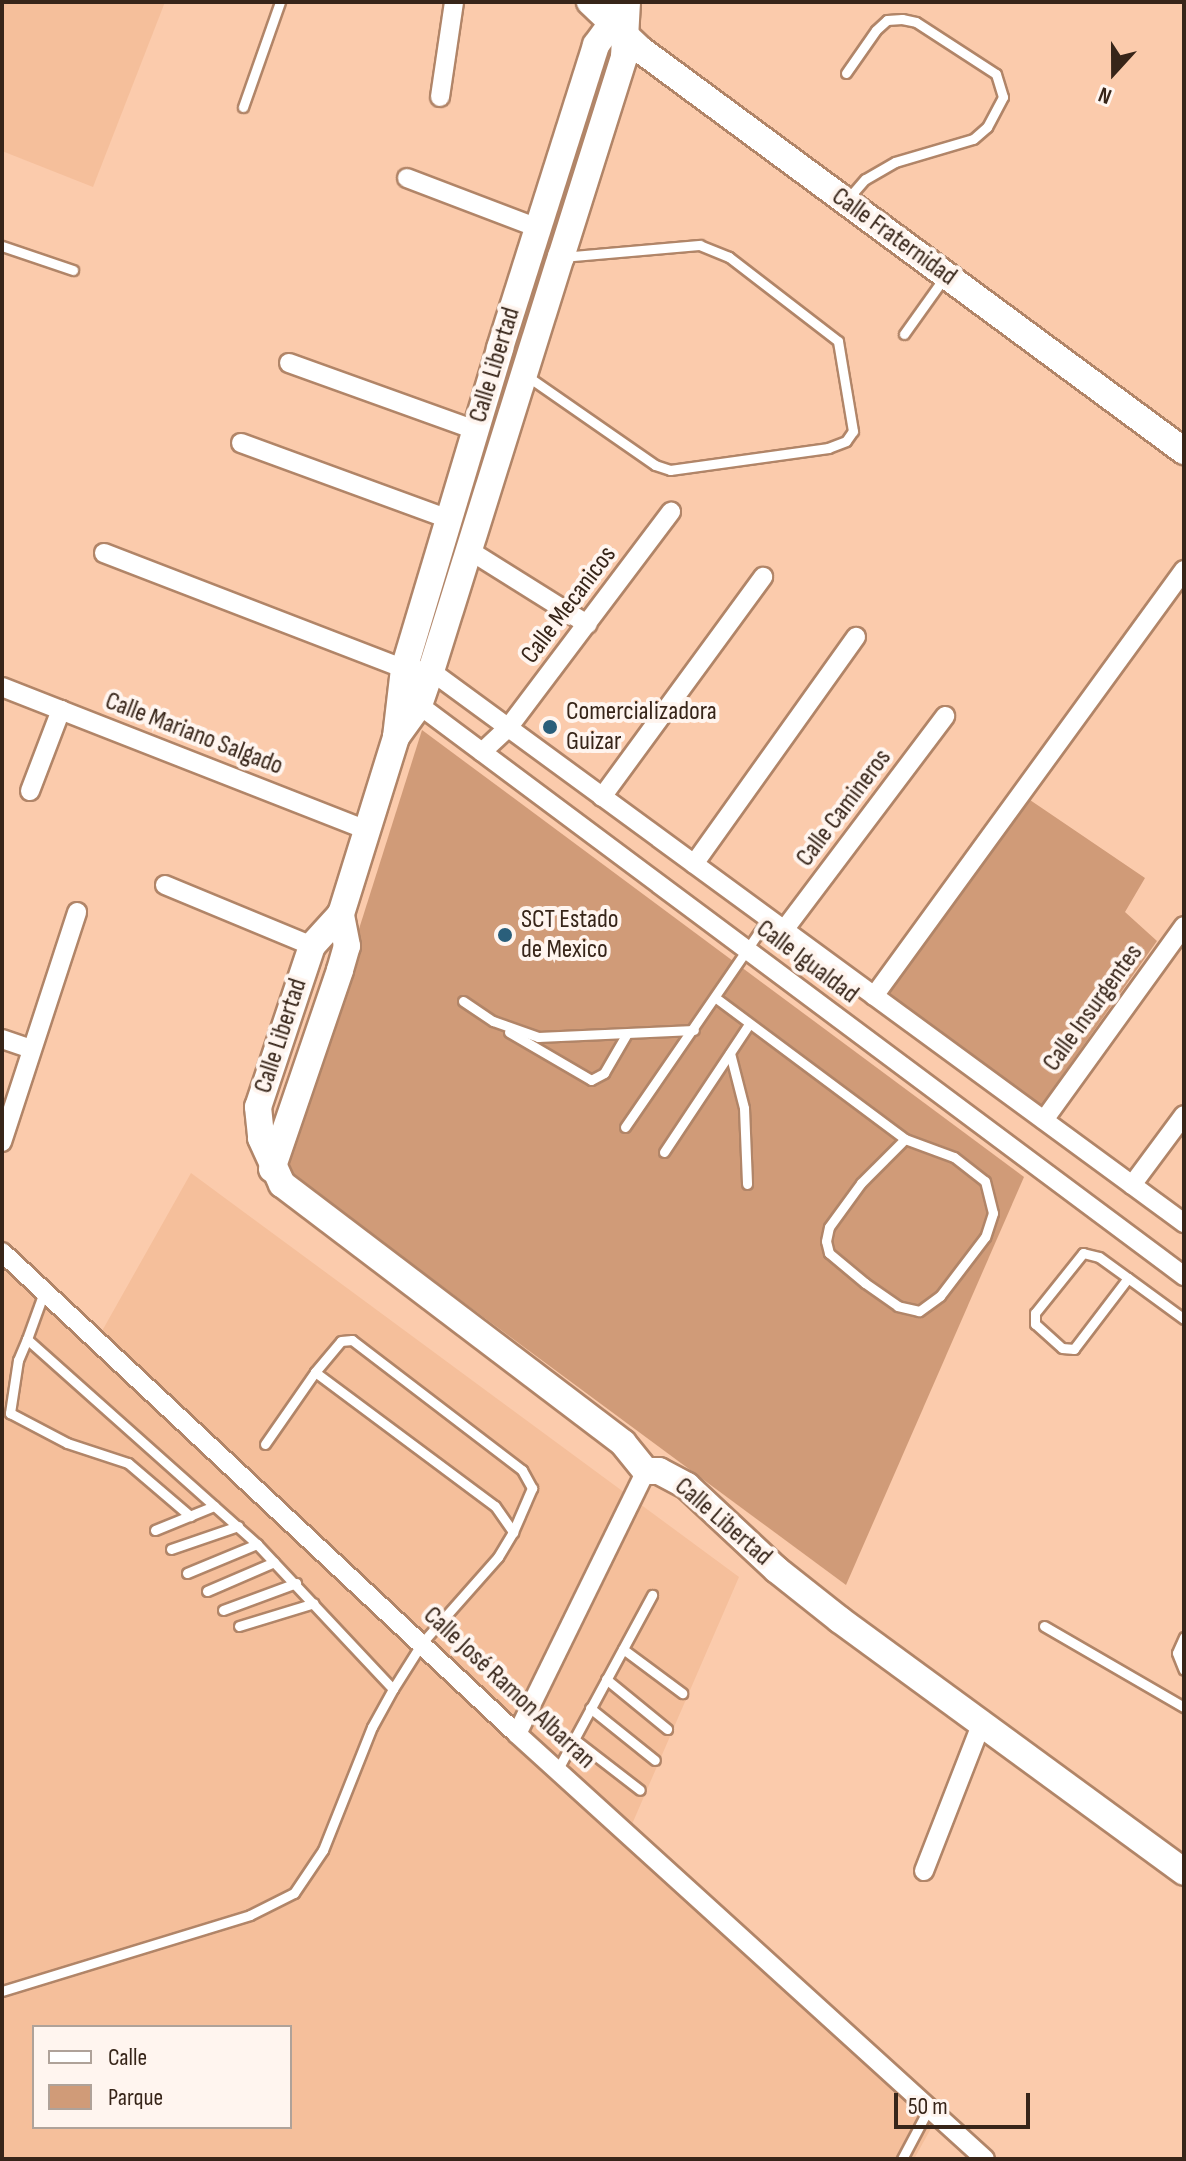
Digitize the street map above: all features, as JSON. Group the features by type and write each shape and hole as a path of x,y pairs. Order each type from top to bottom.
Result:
{"main road":[{"name":"Calle Fraternidad","path":"615,14 845,203 1184,451"},
{"name":"Calle Libertad","path":"615,14 596,45 475,430 449,519 396,737 341,914 312,946 258,1107 272,1169 292,1194 623,1443 646,1471 659,1471 687,1486 777,1570 1184,1872"},
{"name":"Calle Libertad","path":"408,688 431,671 561,257 615,14"},
{"name":"Calle Libertad","path":"272,1169 347,946 341,914"}],"street":[{"path":"440,97 454,2"},
{"path":"407,178 538,228"},
{"path":"289,363 475,430"},
{"path":"241,443 449,519"},
{"name":"Calle Mecanicos","path":"482,752 508,728 671,512"},
{"path":"467,549 483,554 587,624"},
{"name":"Calle Igualdad","path":"104,553 408,688 482,752 1184,1276"},
{"path":"874,996 1184,570"},
{"path":"602,797 763,577"},
{"path":"694,864 856,637"},
{"name":"Calle Igualdad","path":"431,671 1184,1223"},
{"name":"Calle Mariano Salgado","path":"2,687 367,830"},
{"path":"30,791 61,710"},
{"name":"Calle Camineros","path":"784,930 945,716"},
{"path":"165,885 312,946"},
{"path":"2,1142 77,912"},
{"name":"Calle Insurgentes","path":"1044,1120 1184,926"},
{"path":"2,1039 31,1049"},
{"path":"1132,1185 1184,1115"},
{"name":"Calle José Ramon Albarran","path":"2,1252 517,1734 985,2159"},
{"path":"517,1734 646,1471"},
{"path":"924,1871 982,1722"}],"lane":[{"path":"243,107 280,2"},
{"path":"845,203 865,179 895,162 973,139 987,127 1003,97 996,74 916,22 902,19 887,20 876,30 846,73"},
{"path":"2,246 73,270"},
{"path":"524,375 655,465 696,468 846,441 854,421 838,341 819,322 708,246 561,257"},
{"path":"904,334 946,275"},
{"path":"625,1127 768,919"},
{"path":"716,998 905,1139 934,1148 975,1171 993,1202 985,1237 940,1296 919,1311 898,1306 865,1283 829,1253 826,1241 829,1227 861,1183 905,1139"},
{"path":"463,1001 591,1080 604,1073 626,1035"},
{"path":"493,1021 549,1038 694,1030"},
{"path":"664,1152 749,1024"},
{"path":"730,1053 744,1108 747,1184"},
{"path":"1128,1278 1074,1349 1062,1348 1035,1324 1035,1313 1079,1254 1099,1257 1128,1278 1184,1319"},
{"path":"44,1292 18,1360 10,1413 67,1443 128,1463 190,1516"},
{"path":"27,1339 257,1544 393,1689"},
{"path":"2,1991 250,1915 294,1893 323,1850 372,1727 393,1689 422,1643 498,1557 513,1532 532,1488 522,1470 352,1340 341,1341 315,1372 265,1444"},
{"path":"315,1372 495,1506 513,1532"},
{"path":"155,1530 214,1506"},
{"path":"171,1549 238,1526"},
{"path":"187,1573 257,1544"},
{"path":"207,1591 274,1562"},
{"path":"223,1610 296,1583"},
{"path":"558,1769 652,1595"},
{"path":"239,1626 314,1603"},
{"path":"1044,1626 1184,1707"},
{"path":"1184,1637 1177,1653 1184,1670"},
{"path":"623,1649 682,1693"},
{"path":"606,1679 667,1729"},
{"path":"590,1708 655,1760"},
{"path":"574,1739 640,1790"},
{"path":"902,2159 929,2108"}],"shaded area":[{"path":"2,2 165,2 93,187 2,151"},
{"path":"191,1173 739,1577 623,1845 934,2123 914,2159 2,2159 2,1264 93,1347"}],"green space":[{"path":"422,730 1024,1177 846,1585 283,1169"},
{"path":"1030,800 1145,878 1125,912 1157,941 1035,1114 877,998"}],"place":[{"name":"Comercializadora Guizar","path":"550,727"},
{"name":"SCT Estado de Mexico","path":"505,935"}]}
